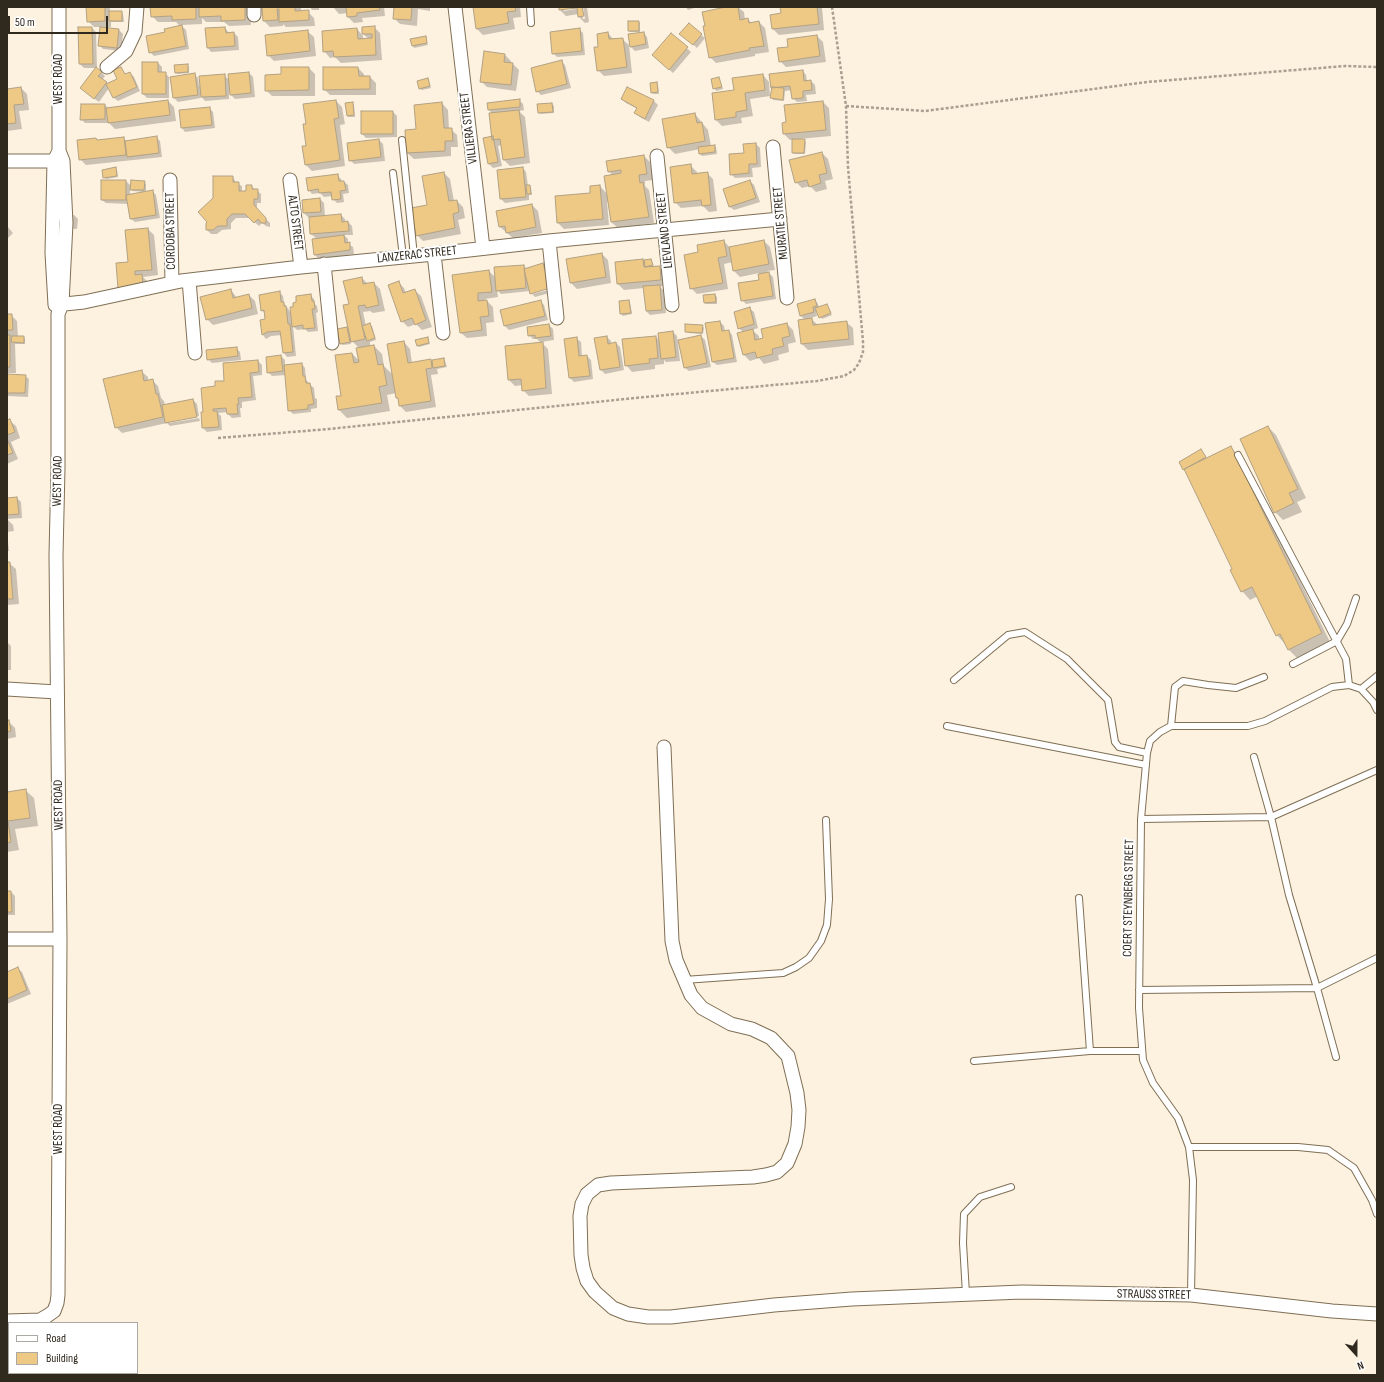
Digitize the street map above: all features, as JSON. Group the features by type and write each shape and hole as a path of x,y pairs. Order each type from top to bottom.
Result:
{"street":[{"name":"WEST ROAD","path":"7,1321 40,1320 54,1310 58,1296 60,940 56,555 58,468 58,308 52,253 59,157 59,7"},
{"path":"107,67 126,51 135,32 137,7"},
{"name":"VILLIERA STREET","path":"455,7 483,248"},
{"name":"MURATIE STREET","path":"774,147 787,298"},
{"name":"LIEVLAND STREET","path":"658,156 672,305"},
{"path":"7,161 59,157"},
{"name":"CORDOBA STREET","path":"170,180 172,283"},
{"name":"ALTO STREET","path":"290,180 301,267"},
{"name":"LANZERAC STREET","path":"58,308 189,280 324,264 409,257 549,241 780,219"},
{"path":"549,241 558,318"},
{"path":"434,254 443,333"},
{"path":"324,264 332,342"},
{"path":"189,280 195,353"},
{"path":"7,689 57,692"},
{"name":"STRAUSS STREET","path":"664,747 672,941 676,960 690,994 702,1008 730,1024 752,1030 771,1038 788,1056 794,1077 799,1110 795,1144 787,1162 777,1172 766,1175 745,1177 611,1183 598,1185 587,1194 581,1210 581,1255 587,1281 595,1292 614,1308 628,1314 648,1318 671,1317 774,1305 852,1299 1022,1292 1191,1295 1332,1311 1377,1314"},
{"path":"7,939 60,940"}],"lane":[{"path":"530,7 531,23"},
{"path":"402,140 409,257"},
{"path":"393,173 409,257"},
{"path":"1238,455 1346,659 1349,685"},
{"path":"1293,664 1337,641 1347,624 1356,598"},
{"path":"954,680 1008,634 1024,632 1067,659 1108,700 1115,742 1119,747 1147,753"},
{"path":"1361,689 1377,676"},
{"path":"1264,677 1236,688 1183,681 1175,687 1171,726 1248,726 1265,720 1332,687 1349,685 1361,689 1373,702 1377,710"},
{"path":"947,726 1146,765"},
{"name":"COERT STEYNBERG STREET","path":"1171,726 1160,732 1150,741 1147,753 1141,819 1139,1008 1143,1060 1153,1083 1178,1118 1189,1147 1193,1180 1191,1295"},
{"path":"1254,757 1271,817 1289,895 1336,1057"},
{"path":"1141,819 1271,817 1377,770"},
{"path":"684,980 783,973 796,967 809,958 821,942 827,925 829,899 826,820"},
{"path":"1079,898 1090,1051"},
{"path":"1139,990 1317,988 1377,958"},
{"path":"974,1061 1090,1051 1142,1051"},
{"path":"1189,1147 1298,1147 1328,1150 1354,1168 1372,1200 1377,1214"},
{"path":"966,1294 963,1243 964,1214 980,1197 1011,1187"}],"path":[{"path":"218,438 329,429 817,381 844,376 854,370 860,363 863,352 848,167 846,106 832,7"},
{"path":"846,106 925,111 1147,82 1345,66 1377,67"}],"building":[{"path":"86,7 105,7 105,21 87,22"},
{"path":"150,7 196,7 196,19 172,20 172,16 151,17"},
{"path":"199,7 245,7 245,20 221,21 221,16 199,17"},
{"path":"262,7 295,7 295,11 309,10 309,20 279,22 279,9 277,9 278,20 263,21"},
{"path":"346,7 379,7 380,10 357,13 357,16 347,17"},
{"path":"394,7 412,7 411,20 393,19"},
{"path":"473,7 515,7 516,11 507,12 509,23 476,29"},
{"path":"559,7 582,7 584,16 578,17 577,8 559,10"},
{"path":"726,7 738,7 740,20 748,18 749,23 759,21 764,46 749,48 750,50 709,58 702,12"},
{"path":"780,7 817,7 819,24 772,29 770,15 781,13"},
{"path":"109,11 122,11 122,21 109,21"},
{"path":"628,21 639,21 639,31 628,31"},
{"path":"689,23 702,34 693,45 679,34"},
{"path":"182,25 186,46 149,53 146,36 165,32 164,29"},
{"path":"375,26 376,55 334,57 333,51 323,52 322,31 357,28 358,39 372,38 372,34 362,34 362,27"},
{"path":"78,27 92,27 93,64 79,64"},
{"path":"100,27 119,29 117,48 98,46"},
{"path":"225,27 226,33 234,32 235,46 207,48 205,28"},
{"path":"580,28 582,51 552,54 550,32"},
{"path":"308,30 310,51 267,56 265,35"},
{"path":"608,32 609,39 623,38 627,67 597,71 594,47 598,47 597,34"},
{"path":"644,32 646,44 630,47 628,34"},
{"path":"671,33 688,47 669,70 652,55"},
{"path":"817,35 820,56 779,62 777,48 788,47 787,39"},
{"path":"426,36 427,43 412,46 410,39"},
{"path":"484,51 505,54 504,62 513,63 511,85 480,82"},
{"path":"562,60 567,84 536,92 531,68"},
{"path":"142,62 158,62 158,72 166,72 166,94 142,94"},
{"path":"188,64 188,72 175,73 174,65"},
{"path":"96,67 102,72 98,76 107,82 94,99 80,88"},
{"path":"121,67 125,74 130,72 137,87 113,98 106,84 117,79 113,70"},
{"path":"281,67 309,67 309,90 265,91 265,75 281,74"},
{"path":"323,67 358,67 359,76 370,76 370,89 323,90"},
{"path":"803,70 804,81 811,80 812,90 803,91 803,98 792,99 790,86 771,88 769,74"},
{"path":"249,72 251,93 230,95 228,74"},
{"path":"195,73 198,95 173,98 170,77"},
{"path":"225,74 226,96 201,97 199,76"},
{"path":"763,74 765,90 745,93 747,110 736,112 736,117 715,120 712,93 734,90 732,78"},
{"path":"719,77 722,87 713,89 711,79"},
{"path":"428,78 430,86 419,89 417,81"},
{"path":"657,82 658,92 651,93 650,83"},
{"path":"21,87 24,104 14,105 16,123 7,124 7,89"},
{"path":"627,87 654,100 645,119 634,113 637,108 621,99"},
{"path":"772,87 784,88 783,100 770,98"},
{"path":"520,99 520,107 488,110 487,103"},
{"path":"168,100 170,115 108,123 106,108"},
{"path":"336,100 339,118 334,119 340,160 305,165 302,146 306,146 303,124 306,124 303,104"},
{"path":"823,101 826,130 783,134 782,123 786,122 784,105"},
{"path":"353,102 354,115 347,116 345,103"},
{"path":"442,102 444,128 452,128 453,141 445,141 445,151 406,153 405,130 416,129 414,105"},
{"path":"552,103 553,112 538,113 537,104"},
{"path":"81,104 105,104 105,119 80,120"},
{"path":"210,107 212,125 181,128 179,110"},
{"path":"519,110 525,157 503,160 500,139 492,140 489,113"},
{"path":"361,111 393,111 393,134 361,134"},
{"path":"695,113 697,123 702,122 705,141 667,148 662,119"},
{"path":"157,136 159,153 127,157 125,141"},
{"path":"493,136 498,162 488,164 483,138"},
{"path":"124,137 126,155 79,160 77,140 96,138 97,140"},
{"path":"379,139 381,157 349,161 347,143"},
{"path":"792,139 805,139 804,153 792,153"},
{"path":"756,143 757,164 749,164 749,173 730,175 729,154 744,153 743,144"},
{"path":"715,145 715,152 699,154 698,147"},
{"path":"822,152 827,173 819,175 821,183 809,187 807,180 795,183 789,160"},
{"path":"644,155 647,174 639,175 640,183 643,182 649,217 611,222 604,176 621,173 621,170 608,172 606,161"},
{"path":"691,164 692,174 708,172 711,205 702,206 701,200 674,203 670,167"},
{"path":"116,167 117,176 103,178 102,170"},
{"path":"523,167 526,197 500,199 497,170"},
{"path":"444,172 449,201 457,200 459,212 453,214 455,228 416,236 411,208 427,205 422,176"},
{"path":"338,174 339,181 344,181 346,190 340,191 341,199 332,200 331,192 319,193 318,189 308,191 306,178"},
{"path":"213,176 233,176 233,182 239,182 239,191 246,191 246,185 252,185 252,189 258,189 258,199 254,199 254,205 266,218 266,223 261,223 258,219 254,223 245,214 232,214 227,219 227,226 218,226 213,230 206,230 207,222 198,212 213,198"},
{"path":"101,180 126,180 126,200 101,200"},
{"path":"131,180 145,181 144,190 130,190"},
{"path":"750,180 756,198 729,207 723,189"},
{"path":"526,185 530,185 531,194 527,194"},
{"path":"600,185 603,219 557,223 555,196 590,193 590,186"},
{"path":"153,190 156,215 130,219 126,195"},
{"path":"320,198 321,212 303,213 302,200"},
{"path":"532,204 536,227 506,233 505,226 499,227 496,211"},
{"path":"341,214 342,222 348,221 349,231 310,234 309,217"},
{"path":"148,228 152,270 135,271 135,275 142,274 143,287 118,289 116,263 128,262 125,230"},
{"path":"344,235 345,243 350,242 350,250 314,255 312,239"},
{"path":"724,240 727,256 718,258 723,283 690,289 684,255 698,252 697,245"},
{"path":"764,240 769,264 733,271 729,247"},
{"path":"602,253 606,277 570,283 566,259"},
{"path":"643,259 644,267 660,266 661,280 617,284 615,262"},
{"path":"651,259 653,265 645,267 644,260"},
{"path":"543,263 550,288 530,294 524,269"},
{"path":"524,265 526,288 496,291 494,267"},
{"path":"489,270 492,292 478,293 478,301 487,300 489,316 480,317 482,330 460,333 452,275"},
{"path":"769,272 773,296 741,301 738,283 759,280 758,274"},
{"path":"362,277 363,284 374,282 379,305 366,308 365,305 358,306 365,339 351,342 343,305 349,304 343,281"},
{"path":"399,281 403,293 415,289 426,320 415,325 412,318 401,322 388,285"},
{"path":"660,285 662,310 646,311 643,286"},
{"path":"231,289 233,298 249,294 252,308 206,320 200,297"},
{"path":"280,291 281,302 284,302 284,306 286,306 288,324 290,324 293,352 283,353 280,331 267,332 262,335 260,320 265,319 264,310 261,311 259,295"},
{"path":"311,294 315,309 312,309 315,328 303,329 303,325 292,327 290,307 293,307 293,303 296,302 296,296"},
{"path":"715,294 716,302 704,303 703,295"},
{"path":"815,299 817,306 813,307 814,312 800,316 797,304"},
{"path":"541,300 545,316 504,326 500,310"},
{"path":"629,300 631,313 620,314 619,301"},
{"path":"827,304 831,313 819,318 815,308"},
{"path":"750,307 754,324 738,329 734,312"},
{"path":"7,314 12,314 13,330 7,330"},
{"path":"812,318 813,325 847,321 849,339 801,344 798,320"},
{"path":"720,321 722,331 729,330 734,358 712,362 705,323"},
{"path":"370,323 375,338 367,341 362,326"},
{"path":"787,323 790,336 782,338 784,346 772,349 773,354 757,358 755,352 743,355 737,333 753,329 755,340 763,338 761,329"},
{"path":"549,324 551,336 535,338 535,335 528,336 527,327"},
{"path":"685,324 703,325 702,333 685,332"},
{"path":"347,327 350,342 340,344 337,329"},
{"path":"673,331 676,357 661,359 658,333"},
{"path":"7,335 10,335 10,367 7,367"},
{"path":"701,335 707,363 684,368 678,340"},
{"path":"12,336 24,336 24,343 11,342"},
{"path":"607,336 608,344 616,342 620,367 600,370 594,338"},
{"path":"656,336 658,358 649,359 650,363 625,366 622,339"},
{"path":"428,337 429,343 417,346 415,340"},
{"path":"577,337 579,356 587,355 590,376 569,378 564,339"},
{"path":"404,341 408,363 431,359 432,368 426,369 431,401 399,406 398,398 396,398 387,344"},
{"path":"543,342 546,388 522,391 521,379 508,380 505,346"},
{"path":"374,345 378,365 383,364 387,385 379,387 382,403 338,410 336,396 341,396 335,355 352,353 354,363 359,362 356,348"},
{"path":"237,347 238,356 207,360 206,350"},
{"path":"281,355 283,371 267,373 266,357"},
{"path":"444,358 445,366 433,368 432,360"},
{"path":"258,360 259,372 250,373 252,397 238,398 238,414 227,414 226,408 213,409 213,411 217,411 219,427 202,428 201,412 203,412 201,388 215,386 215,381 224,381 223,363"},
{"path":"302,363 303,376 305,376 306,383 310,383 314,404 308,405 308,409 288,411 284,365"},
{"path":"142,370 144,381 153,379 163,417 115,428 103,379"},
{"path":"7,374 26,375 25,393 7,393"},
{"path":"193,399 197,417 165,423 162,405"},
{"path":"10,419 15,432 7,435 7,420"},
{"path":"1268,426 1298,489 1289,493 1294,503 1274,513 1240,439"},
{"path":"7,439 13,453 7,455"},
{"path":"1231,446 1322,633 1288,650 1280,634 1276,636 1252,587 1241,592 1230,570 1232,569 1184,469"},
{"path":"1201,449 1206,457 1183,470 1179,462"},
{"path":"17,497 19,514 7,515 7,498"},
{"path":"7,562 10,562 13,599 7,599"},
{"path":"9,720 11,731 7,732 7,721"},
{"path":"26,789 30,818 8,821 11,842 7,843 7,792"},
{"path":"7,891 11,891 12,912 7,912"},
{"path":"18,967 27,990 7,999 7,972"}]}
